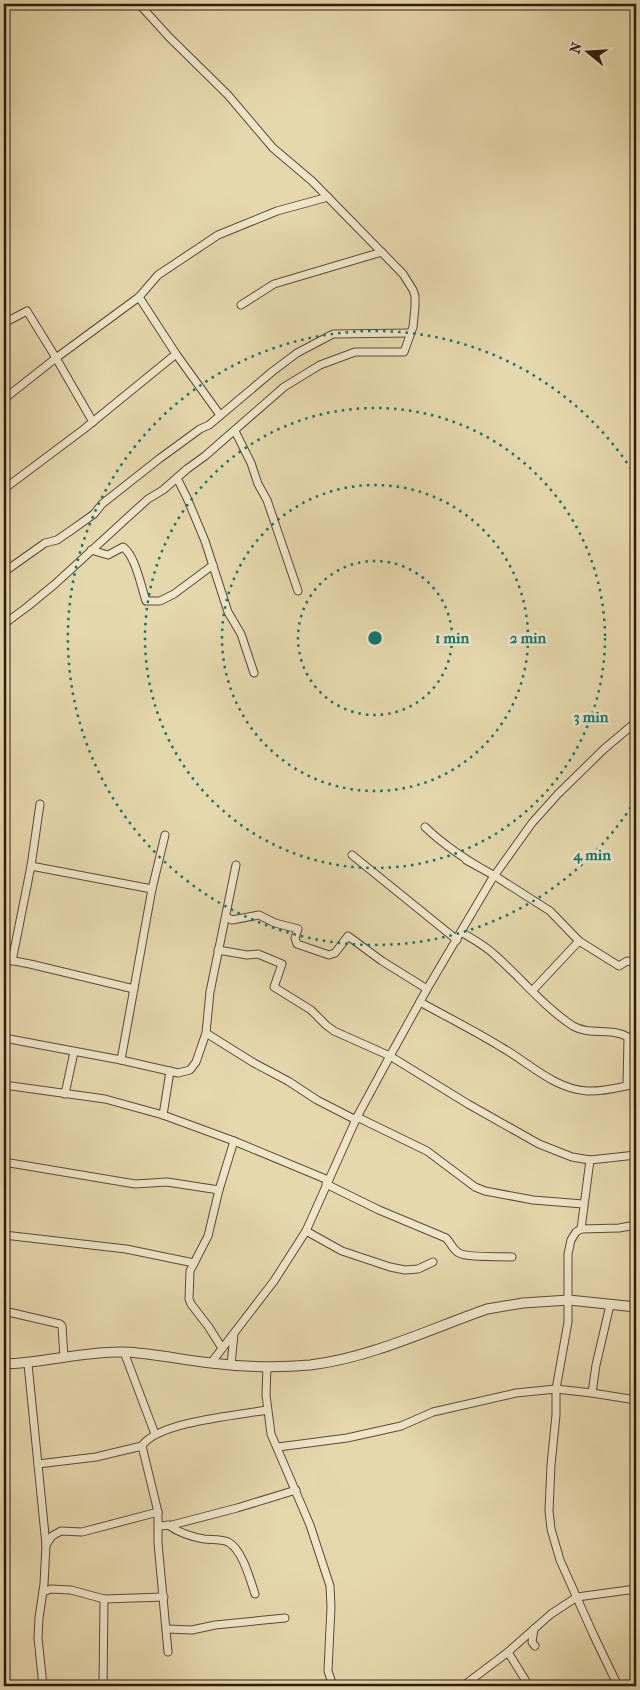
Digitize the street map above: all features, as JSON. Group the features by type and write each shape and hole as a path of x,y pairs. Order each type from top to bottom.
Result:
{"street":[{"path":"4,624 27,608 148,499 163,490 235,431 284,387 320,365 355,352 404,352 411,333 415,296 403,274 328,197 273,148 228,95 175,43 139,4"},
{"path":"4,399 139,296 158,275 218,235 277,211 328,197"},
{"path":"241,305 274,284 382,252"},
{"path":"139,296 176,354 220,415"},
{"path":"4,324 27,311 93,422"},
{"path":"4,572 45,543 57,540 73,530 159,458 200,429 209,426 297,353 333,334 411,333"},
{"path":"4,488 93,422 176,354"},
{"path":"235,431 251,463 258,484 268,500 298,591"},
{"path":"177,478 188,498 228,612 241,634 254,673"},
{"path":"91,550 108,555 123,546 128,550 134,562 146,601 160,601 174,594 213,566"},
{"path":"210,1363 274,1281 306,1231 357,1118 390,1056 427,989 495,876 532,823 558,794 604,749 636,722"},
{"path":"12,961 40,804"},
{"path":"425,827 466,860 550,911 578,941 619,966 627,961 636,963"},
{"path":"121,1060 152,889 165,835"},
{"path":"352,855 456,940"},
{"path":"4,1038 121,1060 178,1073 194,1066 206,1033 210,992 236,865"},
{"path":"30,866 152,889"},
{"path":"226,917 232,920 259,915 275,923 298,929 295,938 297,944 329,955 335,953 348,936 366,950 427,989"},
{"path":"461,932 494,954 545,1003 574,1026 588,1031 616,1032 628,1037 627,1085"},
{"path":"532,990 578,941"},
{"path":"218,950 248,955 258,954 282,964 274,987 311,1010 326,1026 390,1056 532,1141 572,1157 590,1160 636,1155"},
{"path":"4,959 134,989"},
{"path":"420,1002 503,1048 566,1086 587,1091 636,1084"},
{"path":"206,1033 317,1100 427,1151 475,1187 485,1191 524,1198 583,1204"},
{"path":"65,1094 74,1052"},
{"path":"163,1115 170,1071"},
{"path":"4,1085 121,1103 163,1115 234,1141 327,1182 379,1210 446,1238 454,1250 463,1256 512,1257"},
{"path":"222,1348 190,1302 190,1271 208,1236 219,1190 234,1141"},
{"path":"581,1229 590,1160"},
{"path":"4,1162 135,1184 167,1182 219,1190"},
{"path":"618,1686 594,1636 554,1542 549,1511 550,1465 556,1415 556,1389 564,1350 569,1300 569,1247 576,1232 581,1229 619,1228 636,1225"},
{"path":"306,1231 342,1252 390,1267 404,1270 418,1269 433,1262"},
{"path":"4,1235 126,1249 194,1263"},
{"path":"4,1364 28,1364 124,1352 231,1365 300,1365 339,1360 487,1309 523,1303 569,1300 636,1307"},
{"path":"592,1393 596,1365 610,1305"},
{"path":"4,1311 60,1324 62,1326 64,1358"},
{"path":"231,1365 234,1334"},
{"path":"124,1352 155,1434"},
{"path":"28,1364 46,1545 38,1638 43,1686"},
{"path":"268,1366 266,1381 267,1410 272,1434 320,1552 330,1586 328,1671 333,1686"},
{"path":"278,1447 347,1438 401,1426 432,1412 516,1393 556,1389 636,1400"},
{"path":"168,1652 158,1543 158,1512 142,1446 146,1439 155,1434 193,1422 267,1410"},
{"path":"38,1464 96,1458 142,1446"},
{"path":"159,1526 236,1508 296,1490"},
{"path":"46,1545 52,1536 61,1531 82,1532 158,1512"},
{"path":"168,1525 183,1533 227,1542 239,1553 255,1594"},
{"path":"43,1592 51,1589 70,1590 104,1599 164,1597"},
{"path":"463,1686 508,1652 557,1610 577,1597 636,1589"},
{"path":"103,1686 104,1599"},
{"path":"167,1629 192,1630 214,1625 285,1618"},
{"path":"534,1629 532,1642 535,1646"},
{"path":"508,1652 529,1686"}]}
